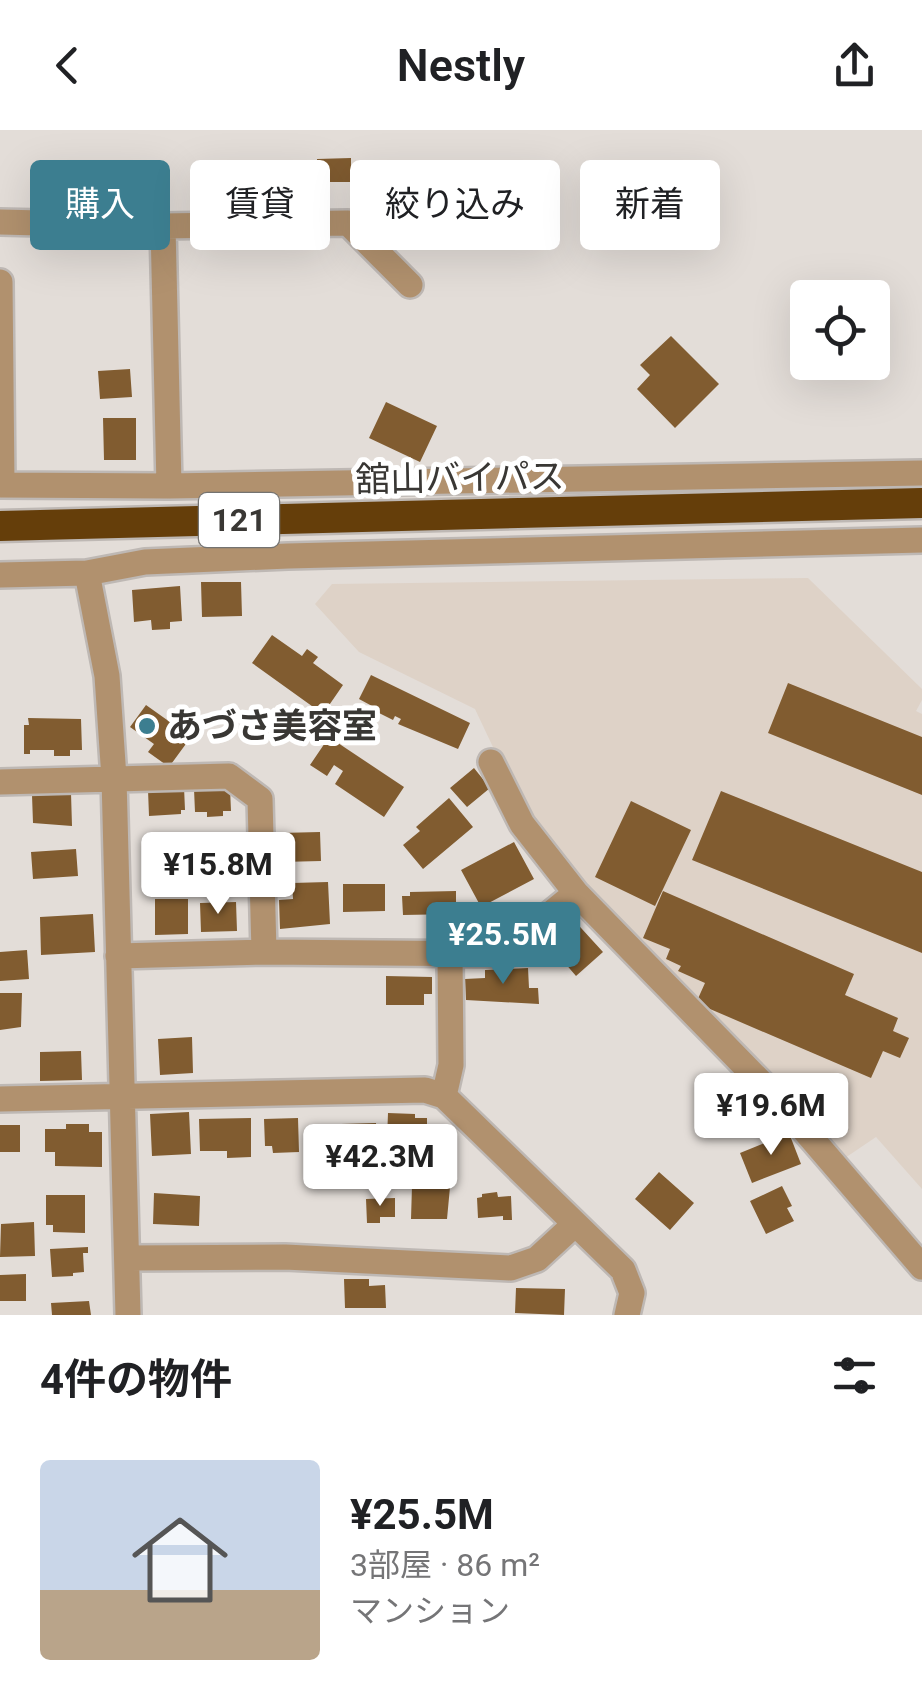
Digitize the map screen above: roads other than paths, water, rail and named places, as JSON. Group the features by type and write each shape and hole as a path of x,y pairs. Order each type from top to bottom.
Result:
{"highway":[{"name":"舘山バイパス","path":"0,526 922,502"}],"street":[{"path":"0,222 30,223"},
{"path":"170,226 348,222 410,284"},
{"path":"163,250 169,486"},
{"path":"0,282 1,485 169,486 922,473"},
{"path":"0,575 86,573 180,560 922,540"},
{"path":"86,573 107,676 114,778 128,1315"},
{"path":"492,762 522,824 576,893 782,1104 922,1267"},
{"path":"0,782 229,776 260,799 264,952"},
{"path":"118,956 264,952 501,954 576,893"},
{"path":"444,1096 451,1066 450,955"},
{"path":"0,1098 425,1090 444,1096 623,1270 632,1294 627,1315"},
{"path":"128,1258 285,1258 511,1268 537,1259 575,1224"}],"place":[{"name":"あづさ美容室","path":"147,726"}]}
